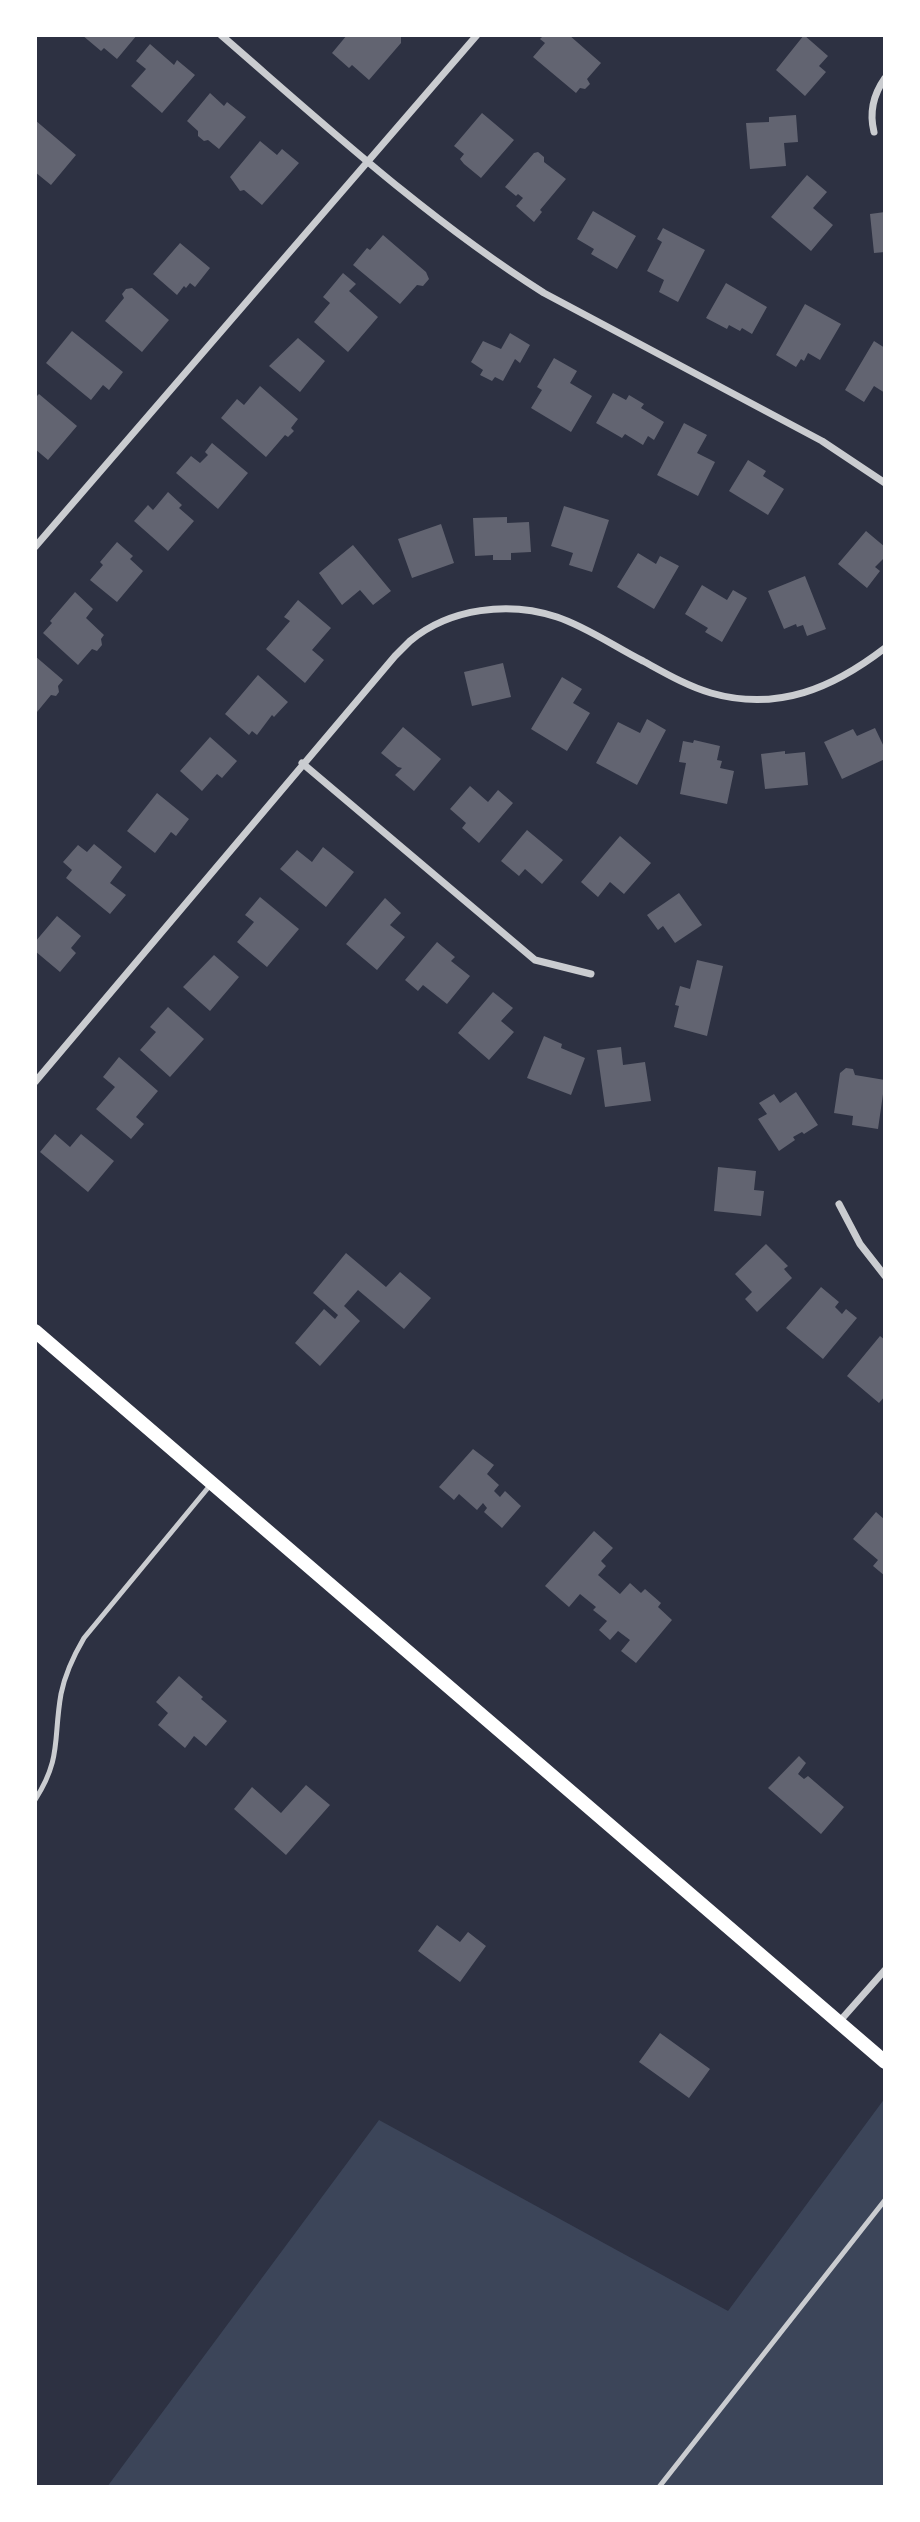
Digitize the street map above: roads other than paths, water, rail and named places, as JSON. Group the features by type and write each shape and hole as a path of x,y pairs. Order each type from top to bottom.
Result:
{"main road":[{"path":"35,1331 885,2062"}],"street":[{"path":"221,35 419,205 512,272 544,293 822,441 885,483"},
{"path":"35,547 477,35"},
{"path":"874,132 871,120 873,102 885,78"},
{"path":"35,1082 395,656 410,641 446,621 466,613 498,609 559,618 693,687 722,695 753,698 784,697 824,687 856,670 885,648"},
{"path":"302,763 535,960 591,974"},
{"path":"839,1204 860,1244 885,1276"},
{"path":"839,2023 885,1970"}],"lane":[{"path":"35,1800 48,1780 53,1766 61,1693 75,1653 84,1638 212,1483"},
{"path":"659,2487 885,2200"}]}
